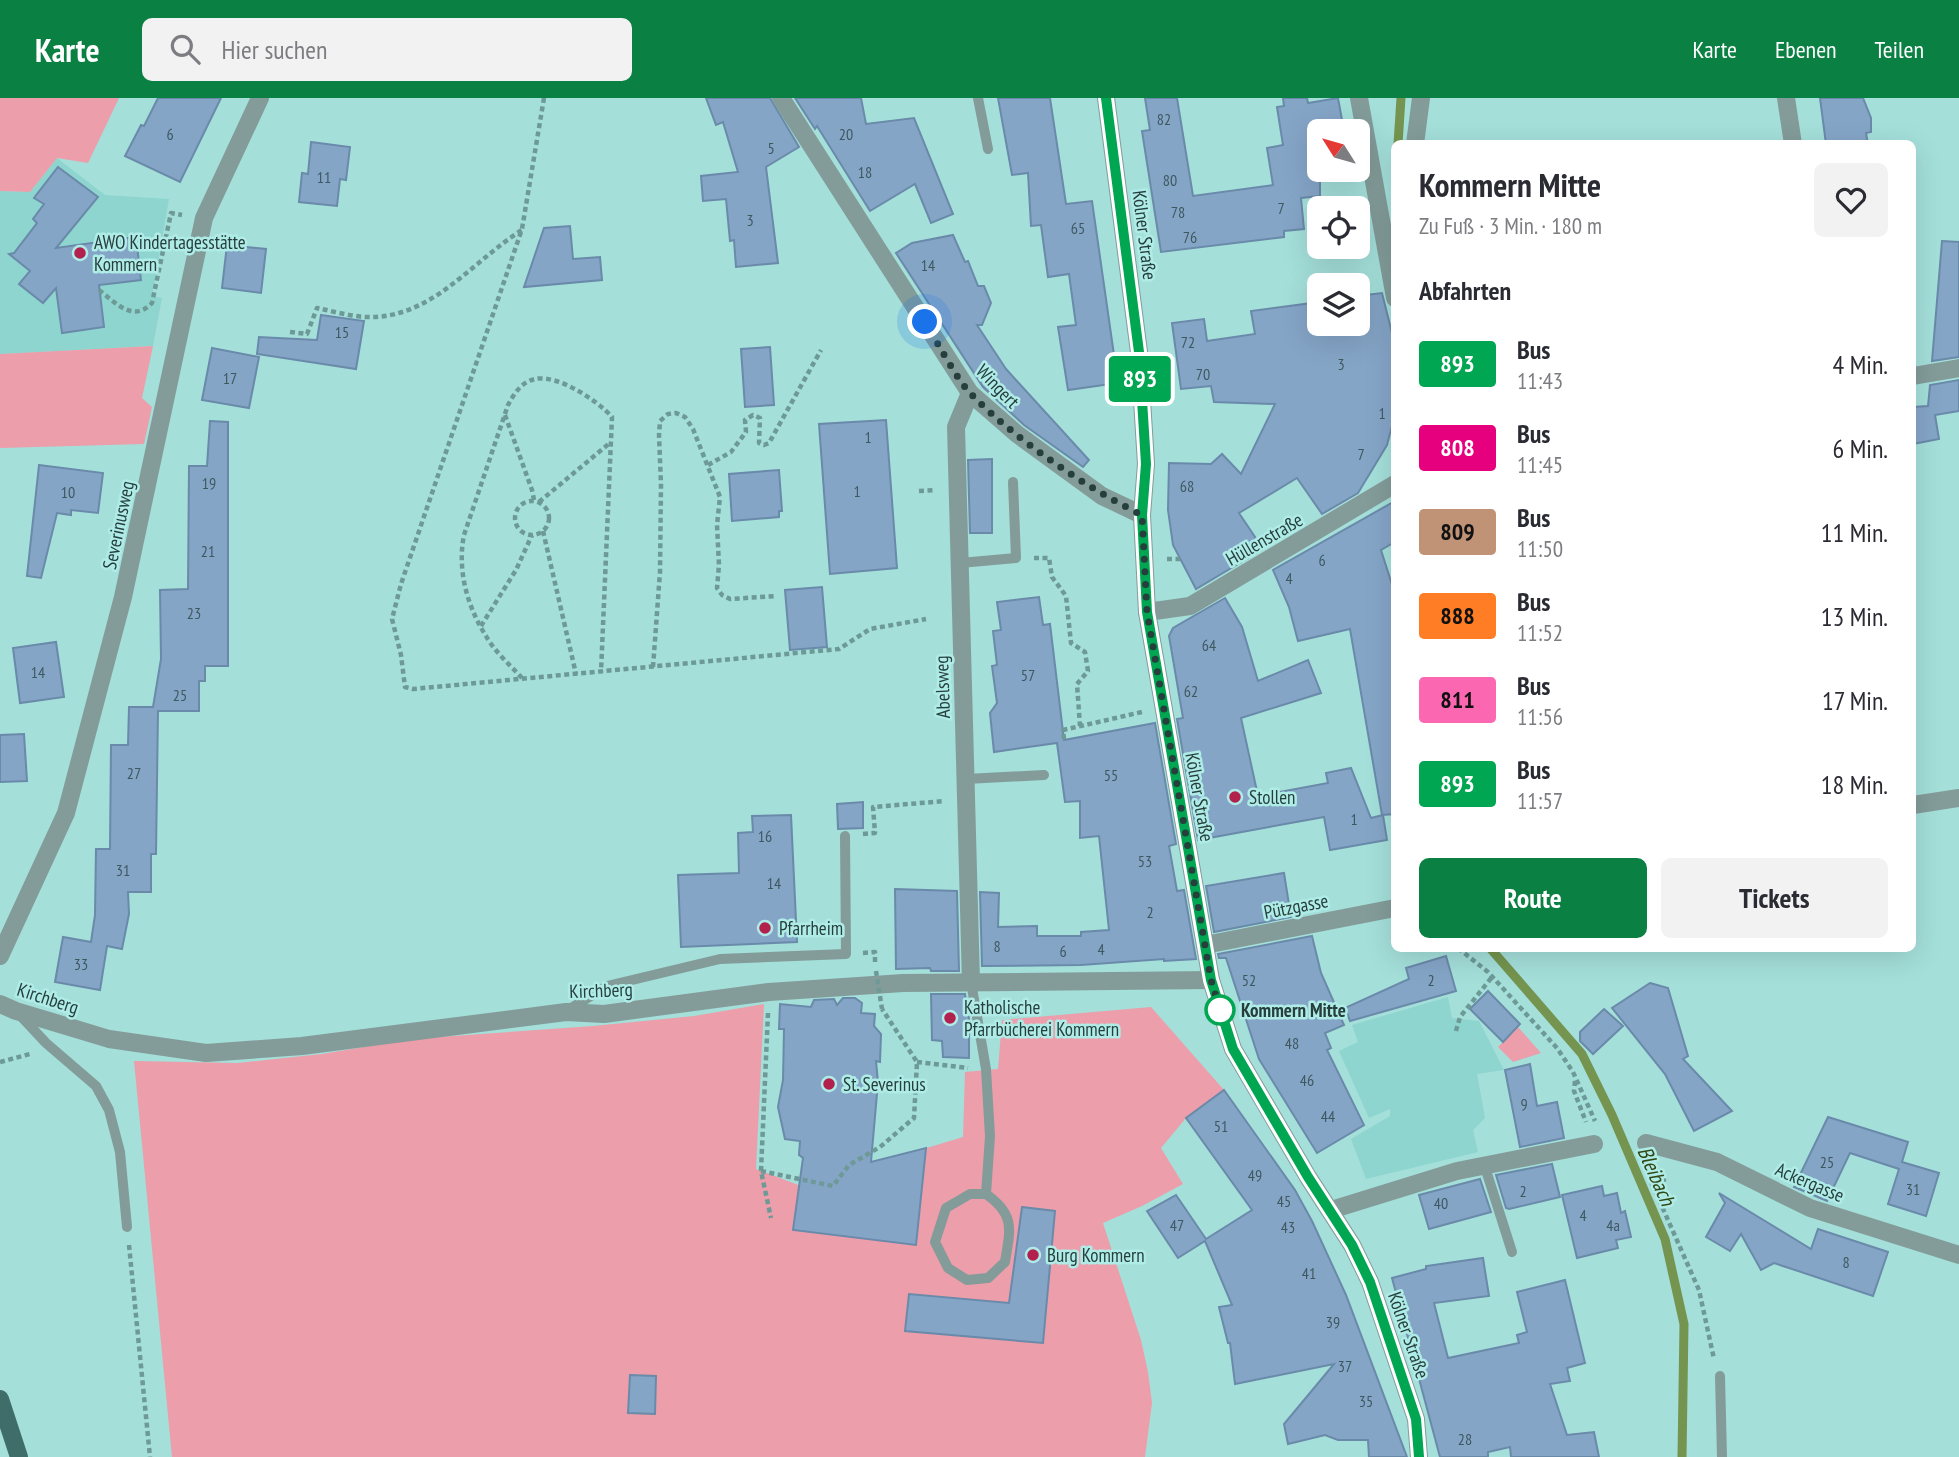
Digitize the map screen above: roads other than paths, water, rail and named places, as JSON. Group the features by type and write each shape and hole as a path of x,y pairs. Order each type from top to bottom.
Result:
{"main road":[{"path":"0,1399 19,1457"}],"street":[{"name":"Severinusweg","path":"0,956 66,813 123,597 204,218 260,98"},
{"name":"Wingert","path":"781,98 970,393 1017,434 1102,496 1142,515"},
{"name":"Kölner Straße","path":"1105,98 1139,352 1146,464 1142,515 1147,612 1211,980 1233,1049 1301,1166 1352,1245 1370,1282 1416,1419 1419,1457"},
{"path":"1359,98 1391,276"},
{"path":"1416,140 1421,98"},
{"path":"1786,98 1792,140"},
{"path":"1916,375 1959,368"},
{"name":"Abelsweg","path":"970,393 956,427 971,982"},
{"name":"Hüllenstraße","path":"1147,612 1190,606 1391,486"},
{"path":"1916,805 1959,798"},
{"name":"Pützgasse","path":"1206,945 1391,909"},
{"name":"Kirchberg","path":"8,1008 108,1039 206,1053 302,1046 566,1012 604,1014 769,992 903,983 1211,980"},
{"path":"1331,1210 1484,1164 1594,1143"},
{"name":"Ackergasse","path":"1646,1143 1717,1162 1810,1208 1959,1255"}],"lane":[{"path":"978,98 988,149"},
{"path":"960,563 1016,558 1013,482"},
{"path":"966,779 1044,775"},
{"path":"566,1012 607,986 720,959 846,954 845,836"},
{"path":"971,982 986,1069 990,1136 986,1194"},
{"path":"8,1008 96,1086 109,1110 120,1152 127,1227"},
{"path":"1484,1164 1512,1252"},
{"path":"970,1194 986,1194 1002,1205 1010,1227 1005,1262 988,1278 967,1280 948,1268 935,1242 946,1208 970,1194"},
{"path":"1720,1376 1722,1457"}],"waterway":[{"name":"Bleibach","path":"1398,140 1401,98"},
{"name":"Bleibach","path":"1493,952 1582,1054 1612,1115 1665,1239 1684,1324 1682,1457"}],"place":[{"name":"AWO Kindertagesstätte Kommern","path":"80,253"},
{"name":"Stollen","path":"1235,797"},
{"name":"Pfarrheim","path":"765,928"},
{"name":"Kommern Mitte","path":"1220,1010"},
{"name":"Katholische Pfarrbücherei Kommern","path":"950,1018"},
{"name":"St. Severinus","path":"829,1084"},
{"name":"Burg Kommern","path":"1033,1255"}]}
